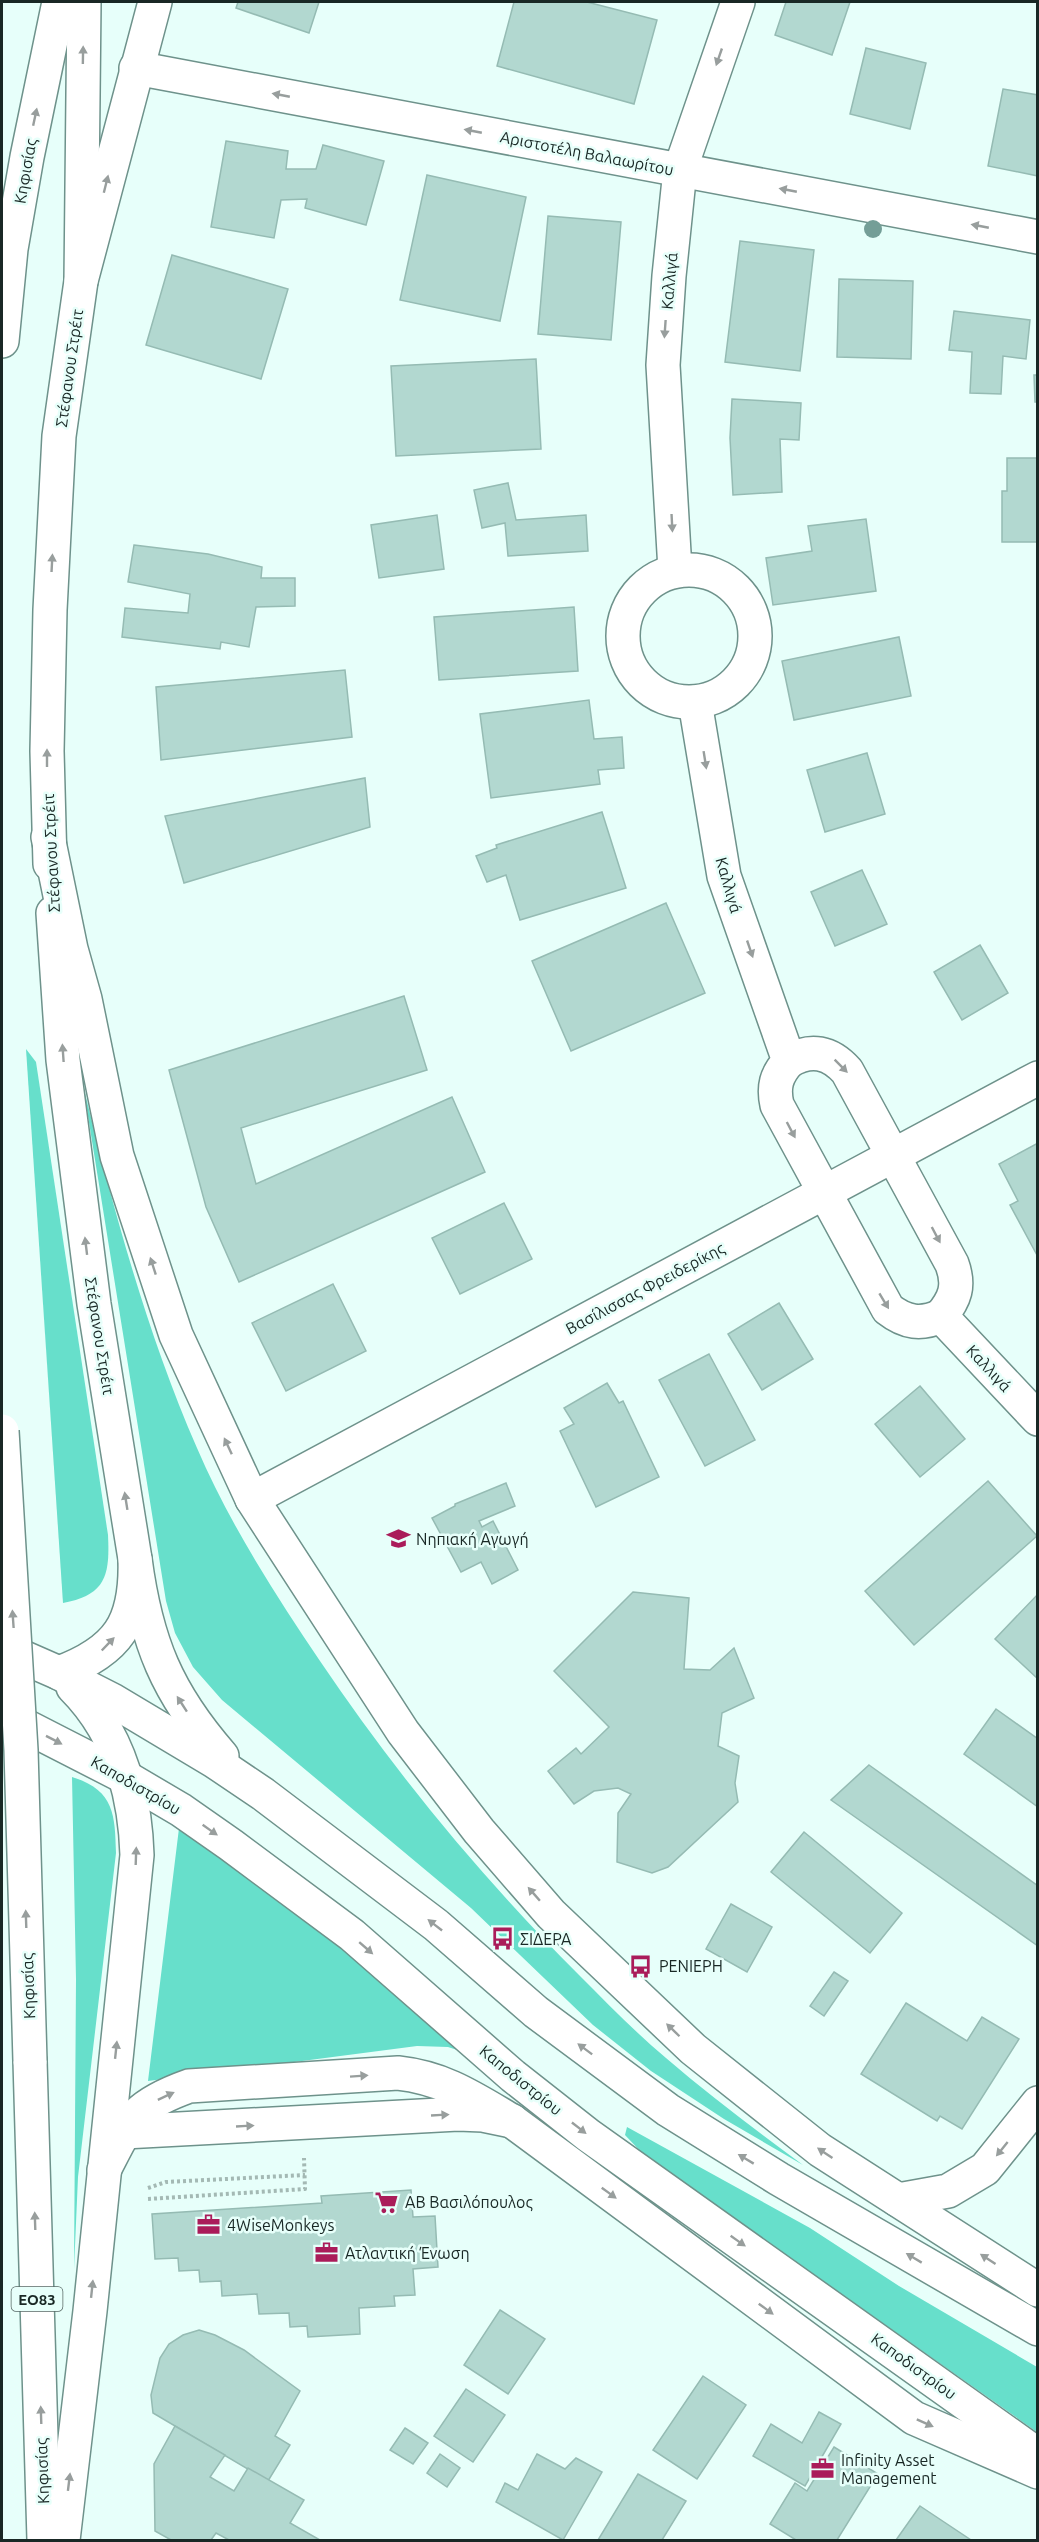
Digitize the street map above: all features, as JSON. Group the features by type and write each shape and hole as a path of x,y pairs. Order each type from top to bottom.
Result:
{"main road":[{"name":"Κηφισίας","path":"2,341 15,226 59,2"},
{"path":"81,281 84,2"},
{"name":"Στέφανου Στρέιτ","path":"2,1692 87,1663 111,1644 128,1619 136,1590 135,1559 94,1304 64,1072 48,837 47,739 59,436 81,281 155,2"},
{"name":"Καλλιγά","path":"675,570 663,365 680,170 738,2"},
{"name":"Αριστοτέλη Βαλαωρίτου","path":"136,68 1038,237"},
{"path":"675,570 699,570 718,575 737,589 753,615 757,638 750,664 738,682 717,697 695,702 667,699 647,688 627,661 622,638 624,619 634,597 644,587 675,570"},
{"name":"Καλλιγά","path":"695,702 724,876 789,1061"},
{"path":"48,837 71,949 85,999 117,1156 176,1335 252,1499 403,1732 479,1831 551,1914 693,2049 820,2150 1038,2290"},
{"path":"813,1052 827,1054 847,1071 957,1277 957,1290 952,1303 941,1316 921,1323 909,1322 888,1309 777,1105 776,1081 789,1061 800,1054 813,1052"},
{"name":"Βασίλισσας Φρειδερίκης","path":"252,1499 1038,1078"},
{"name":"Καλλιγά","path":"941,1316 1038,1419"},
{"name":"Κηφισίας","path":"2,1431 21,1750 44,2541"},
{"path":"135,1559 141,1605 154,1649 174,1690 206,1738 229,1764 263,1794"},
{"path":"2,1648 59,1673 164,1730 263,1794 436,1925 536,2012 668,2110 779,2179 1038,2329"},
{"path":"59,1673 89,1702 111,1737 125,1777 136,1828 137,1855 63,2541"},
{"name":"Καποδιστρίου","path":"2,1714 125,1777 181,1810 231,1845 352,1935 513,2076 588,2135 1038,2455"},
{"path":"104,2170 131,2119 165,2094 189,2086 398,2073 420,2075 458,2089 512,2121 914,2418 1038,2472"},
{"path":"898,2200 948,2191 986,2169 1038,2103"},
{"path":"124,2132 458,2114 483,2115 512,2121"}],"path":[{"path":"148,2199 305,2189 304,2157"},
{"path":"148,2188 166,2182 305,2175"}],"green space":[{"path":"26,1049 36,1062 108,1535 106,1572 97,1589 88,1595 63,1603"},
{"path":"83,1085 132,1269 179,1404 223,1504 303,1636 410,1785 543,1939 655,2048 716,2099 803,2165 724,2119 651,2071 593,2025 471,1908 222,1700 193,1667 175,1633 166,1601"},
{"path":"72,1777 86,1782 104,1796 113,1815 116,1853 78,2177 74,2269 76,1979"},
{"path":"180,1820 485,2059 448,2047 417,2046 148,2081"},
{"path":"627,2127 810,2228 899,2286 1037,2367 1037,2432 643,2154 625,2135"}],"building":[{"path":"238,2 319,2 309,33 236,8"},
{"path":"514,2 587,2 657,20 634,104 497,66"},
{"path":"786,2 850,2 832,55 775,35"},
{"path":"866,48 926,63 910,129 850,114"},
{"path":"1003,89 1038,95 1038,176 988,166"},
{"path":"226,141 288,151 286,169 316,169 323,145 384,161 366,225 305,208 307,199 281,200 274,238 211,227"},
{"path":"427,175 526,197 500,321 400,300"},
{"path":"548,216 621,222 611,340 538,334"},
{"path":"740,241 814,250 800,371 725,362"},
{"path":"172,255 288,289 261,379 146,345"},
{"path":"839,279 913,281 911,359 837,357"},
{"path":"954,311 1030,320 1026,359 1003,356 1001,394 970,393 972,352 949,350"},
{"path":"536,359 541,449 396,456 391,366"},
{"path":"1034,375 1038,375 1038,402 1035,402"},
{"path":"732,399 801,403 799,440 780,439 782,492 733,495 730,438"},
{"path":"1007,458 1038,458 1038,542 1002,542 1002,491 1007,491"},
{"path":"508,483 516,520 586,515 588,551 508,556 505,523 482,528 474,490"},
{"path":"437,515 444,569 379,578 371,525"},
{"path":"866,519 876,591 773,605 766,558 812,551 808,526"},
{"path":"134,545 208,554 262,567 261,578 295,578 295,606 256,607 249,647 221,642 220,649 122,637 125,608 188,613 190,594 128,582"},
{"path":"574,607 578,671 439,680 434,617"},
{"path":"899,637 911,696 794,720 782,661"},
{"path":"345,670 352,737 161,760 156,687"},
{"path":"589,700 594,739 622,737 624,768 598,770 600,784 491,798 480,714"},
{"path":"867,753 885,814 825,832 807,770"},
{"path":"365,778 370,827 184,883 165,816"},
{"path":"602,812 626,888 520,920 506,875 487,882 476,856 497,848 496,845"},
{"path":"862,870 887,924 835,946 811,892"},
{"path":"666,903 705,993 571,1051 532,961"},
{"path":"980,945 1008,993 962,1020 934,972"},
{"path":"404,996 427,1070 241,1128 256,1184 452,1097 485,1172 239,1282 206,1207 169,1070"},
{"path":"1038,1143 1038,1257 1010,1205 1018,1201 999,1164"},
{"path":"504,1203 532,1259 460,1294 432,1238"},
{"path":"333,1284 366,1351 286,1391 252,1323"},
{"path":"779,1303 813,1359 762,1390 728,1334"},
{"path":"709,1354 755,1440 705,1466 659,1380"},
{"path":"607,1383 619,1403 623,1401 659,1477 596,1507 560,1431 574,1424 564,1408"},
{"path":"920,1386 965,1439 920,1477 875,1424"},
{"path":"988,1481 1037,1536 914,1645 865,1591"},
{"path":"506,1483 515,1506 479,1521 482,1527 493,1521 518,1570 492,1584 481,1562 461,1572 432,1518 455,1504"},
{"path":"633,1592 689,1598 684,1669 710,1670 734,1648 754,1698 722,1713 718,1746 739,1756 735,1783 738,1802 668,1867 652,1873 617,1862 618,1813 631,1794 618,1788 594,1791 574,1804 548,1771 576,1748 581,1754 609,1727 554,1671"},
{"path":"1038,1594 1038,1679 995,1639"},
{"path":"996,1709 1038,1739 1038,1807 964,1754"},
{"path":"869,1765 1038,1886 1038,1946 831,1800"},
{"path":"804,1832 902,1913 870,1953 771,1872"},
{"path":"731,1904 772,1927 747,1972 706,1949"},
{"path":"834,1972 848,1981 824,2016 810,2006"},
{"path":"906,2003 967,2041 982,2017 1019,2039 962,2129 940,2116 937,2121 861,2074"},
{"path":"411,2190 413,2217 435,2216 438,2267 413,2269 415,2295 394,2296 395,2306 359,2308 360,2334 308,2337 307,2326 290,2327 289,2313 259,2314 257,2294 222,2296 221,2281 200,2282 199,2270 179,2271 178,2258 155,2259 152,2214 322,2203 321,2196"},
{"path":"500,2310 545,2339 508,2394 464,2365"},
{"path":"199,2330 215,2335 244,2350 300,2391 275,2436 290,2445 268,2481 153,2413 151,2395 160,2358 169,2344 183,2335"},
{"path":"703,2376 746,2405 697,2479 653,2450"},
{"path":"466,2389 505,2415 473,2462 434,2436"},
{"path":"819,2412 841,2424 805,2486 753,2456 771,2424 802,2443"},
{"path":"175,2426 225,2455 210,2477 234,2491 248,2468 304,2500 290,2523 320,2540 229,2540 216,2533 211,2540 171,2540 155,2531 154,2464"},
{"path":"405,2428 428,2443 413,2464 390,2450"},
{"path":"834,2447 878,2474 837,2540 796,2540 770,2524 795,2483 807,2491"},
{"path":"440,2454 460,2468 447,2487 427,2473"},
{"path":"537,2454 565,2469 576,2458 602,2472 563,2540 496,2502 505,2483 518,2490"},
{"path":"638,2474 686,2501 662,2540 598,2540"},
{"path":"920,2506 971,2540 896,2540"}],"place":[{"name":"Νηπιακή Αγωγή","path":"398,1539"},
{"name":"ΣΙΔΕΡΑ","path":"502,1939"},
{"name":"ΡΕΝΙΕΡΗ","path":"641,1966"},
{"name":"ΑΒ Βασιλόπουλος","path":"387,2202"},
{"name":"4WiseMonkeys","path":"209,2225"},
{"name":"Ατλαντική Ένωση","path":"327,2253"},
{"name":"Infinity Asset Management","path":"823,2469"}]}
